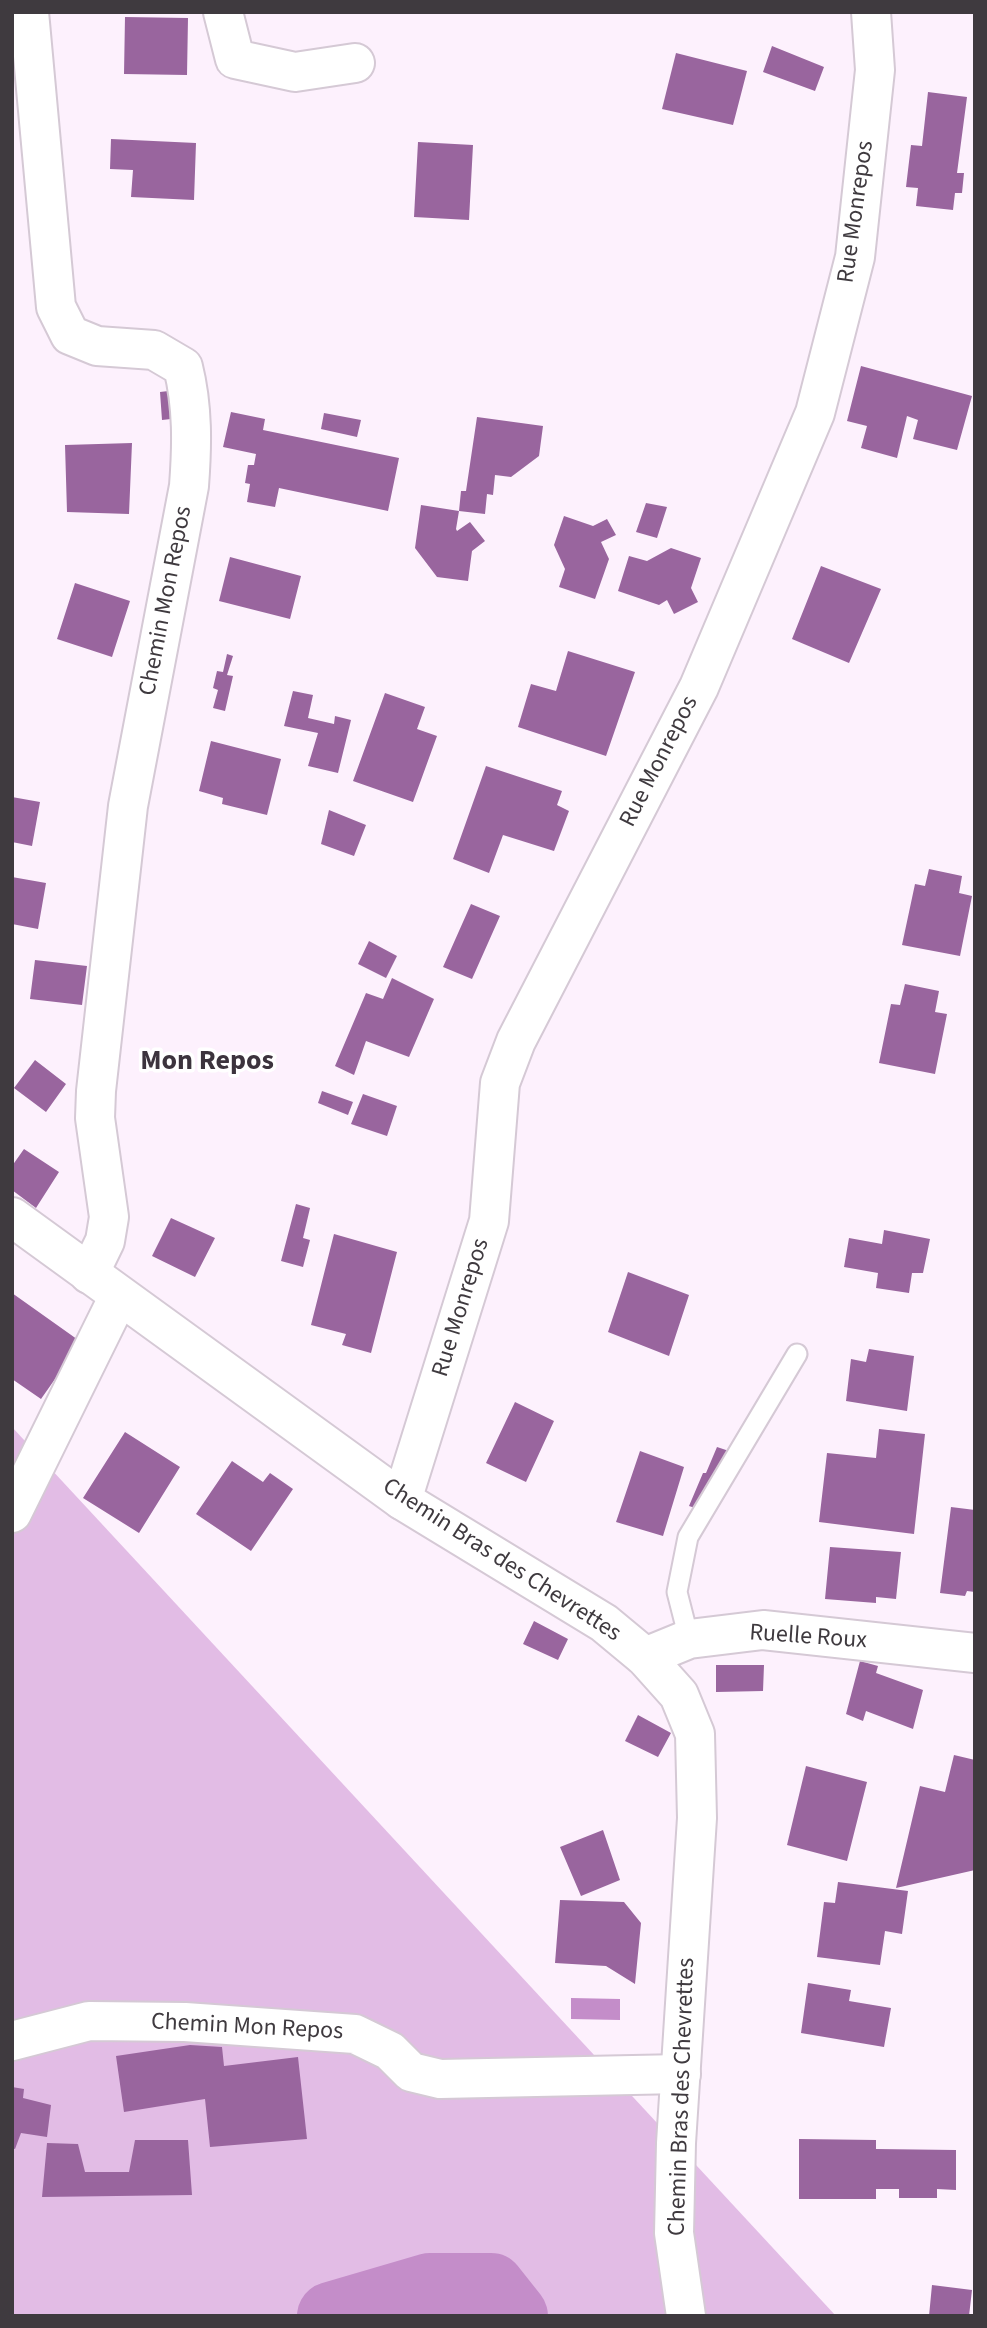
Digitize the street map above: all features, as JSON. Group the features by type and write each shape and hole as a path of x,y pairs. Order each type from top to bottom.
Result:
{"street":[{"name":"Chemin Mon Repos","path":"29,12 56,307 70,335 97,346 154,350 183,367 190,393 192,444 189,486 128,806 96,1091 95,1118 109,1217 106,1241 89,1274"},
{"path":"223,12 235,59 295,72 355,63"},
{"name":"Rue Monrepos","path":"402,1500 489,1221 500,1083 516,1041 699,687 815,413 855,257 875,70 871,12"},
{"name":"Chemin Bras des Chevrettes","path":"12,1217 402,1500 604,1623 645,1657 679,1695 695,1734 697,1818 676,2143 674,2233 686,2316"},
{"path":"12,1513 119,1296"},
{"name":"Ruelle Roux","path":"645,1657 689,1639 763,1630 975,1653"},
{"name":"Chemin Mon Repos","path":"12,2041 89,2021 185,2022 355,2034 390,2051 411,2072 440,2079 681,2074"}],"lane":[{"path":"689,1639 677,1592 688,1537 797,1354"}],"shaded area":[{"path":"12,1427 836,2316 12,2316"},
{"path":"571,1998 620,1999 620,2020 571,2019"}],"building":[{"path":"125,17 188,18 187,75 124,74"},
{"path":"772,46 824,67 815,91 763,72"},
{"path":"676,53 747,71 733,125 662,109"},
{"path":"928,92 967,97 957,173 964,173 962,193 955,193 953,210 916,206 918,188 906,187 911,145 922,146"},
{"path":"111,139 196,143 194,200 131,197 133,170 110,169"},
{"path":"418,142 473,145 469,220 414,217"},
{"path":"861,366 972,396 957,450 913,439 918,420 907,416 897,458 861,448 867,426 847,421"},
{"path":"177,390 180,418 162,420 160,392"},
{"path":"231,412 265,419 263,430 399,458 388,511 279,488 275,507 247,502 250,484 245,483 248,465 254,465 256,454 223,447"},
{"path":"324,413 361,420 357,437 321,429"},
{"path":"477,417 543,426 539,456 511,477 495,475 493,495 487,494 485,514 459,511 461,491 466,491"},
{"path":"132,443 129,514 67,512 65,445"},
{"path":"646,503 667,507 657,538 636,532"},
{"path":"421,505 459,511 457,531 470,522 485,541 472,551 468,581 437,577 415,548"},
{"path":"564,516 593,526 607,519 616,535 601,542 609,559 595,599 559,587 565,569 554,545"},
{"path":"671,548 701,558 691,588 698,602 674,614 667,600 659,605 618,591 629,556 647,561"},
{"path":"230,557 301,576 290,619 219,601"},
{"path":"821,566 881,589 849,663 792,639"},
{"path":"75,583 130,601 112,657 57,639"},
{"path":"568,651 635,672 606,756 518,727 531,684 556,691"},
{"path":"227,654 233,656 227,675 233,676 225,711 213,708 218,690 213,688 217,671 223,672"},
{"path":"293,691 313,695 308,718 334,724 335,716 351,720 338,773 308,766 318,733 284,726"},
{"path":"385,693 425,707 417,729 437,736 413,802 353,781"},
{"path":"211,741 281,759 267,815 222,804 223,798 199,791"},
{"path":"486,766 562,791 557,805 569,811 554,851 503,835 489,873 453,859"},
{"path":"12,797 40,802 32,846 12,842"},
{"path":"329,810 366,825 354,856 321,844"},
{"path":"929,869 962,876 959,893 972,896 960,956 902,945 915,884 925,886"},
{"path":"12,877 46,883 38,929 12,924"},
{"path":"471,904 500,916 472,979 443,967"},
{"path":"369,941 397,956 386,978 358,964"},
{"path":"35,960 87,966 82,1005 30,999"},
{"path":"392,978 434,999 409,1057 366,1041 354,1075 335,1066 366,993 383,999"},
{"path":"905,984 939,991 935,1012 947,1014 935,1074 879,1063 891,1004 900,1005"},
{"path":"35,1060 66,1084 46,1112 14,1088"},
{"path":"322,1091 353,1102 348,1115 318,1103"},
{"path":"363,1094 397,1106 387,1136 351,1124"},
{"path":"24,1149 59,1172 36,1208 12,1190 12,1166"},
{"path":"296,1204 310,1208 303,1238 310,1240 303,1267 281,1261"},
{"path":"171,1218 215,1238 195,1277 152,1256"},
{"path":"884,1230 930,1239 923,1273 912,1273 909,1293 876,1288 878,1273 844,1267 849,1238 882,1244"},
{"path":"334,1234 397,1252 371,1353 342,1345 346,1334 311,1325"},
{"path":"628,1272 689,1295 669,1356 608,1332"},
{"path":"12,1293 81,1342 41,1399 12,1379"},
{"path":"869,1349 914,1356 907,1411 846,1401 851,1359 866,1362"},
{"path":"515,1402 554,1421 526,1482 486,1463"},
{"path":"879,1429 925,1434 914,1534 819,1522 827,1453 876,1458"},
{"path":"125,1432 180,1467 139,1533 83,1498"},
{"path":"717,1447 729,1451 698,1509 689,1506 703,1473 706,1473"},
{"path":"640,1451 684,1467 663,1536 616,1522"},
{"path":"232,1461 263,1482 270,1473 293,1489 251,1551 196,1514"},
{"path":"951,1507 975,1510 975,1592 967,1591 965,1596 940,1593"},
{"path":"830,1547 901,1552 896,1599 876,1597 876,1603 825,1599"},
{"path":"534,1621 568,1639 558,1660 523,1644"},
{"path":"860,1661 878,1666 876,1673 923,1690 913,1729 866,1711 863,1721 846,1714"},
{"path":"716,1665 764,1665 763,1691 716,1692"},
{"path":"638,1715 671,1733 658,1757 625,1741"},
{"path":"954,1755 975,1760 975,1870 896,1888 920,1786 945,1792"},
{"path":"806,1766 867,1782 847,1861 787,1845"},
{"path":"603,1830 620,1880 581,1896 560,1847"},
{"path":"838,1882 908,1891 902,1934 885,1931 880,1965 817,1957 824,1902 835,1903"},
{"path":"560,1900 624,1902 641,1923 635,1984 606,1966 555,1963"},
{"path":"808,1983 851,1990 849,2001 891,2008 884,2047 801,2033"},
{"path":"190,2045 222,2047 224,2066 298,2057 307,2139 210,2147 205,2099 124,2112 116,2056"},
{"path":"12,2087 24,2089 23,2098 51,2105 47,2137 21,2133 15,2149 12,2148"},
{"path":"799,2139 876,2140 876,2149 956,2150 956,2190 937,2189 937,2198 899,2198 899,2189 876,2189 876,2199 799,2199"},
{"path":"135,2140 188,2140 192,2195 42,2197 47,2143 78,2144 85,2172 129,2172"},
{"path":"932,2285 972,2290 969,2316 929,2316"}],"waterway":[{"path":"331,2316 430,2287 491,2287 514,2316"}],"district":[{"name":"Mon Repos","path":"207,1063"}]}
